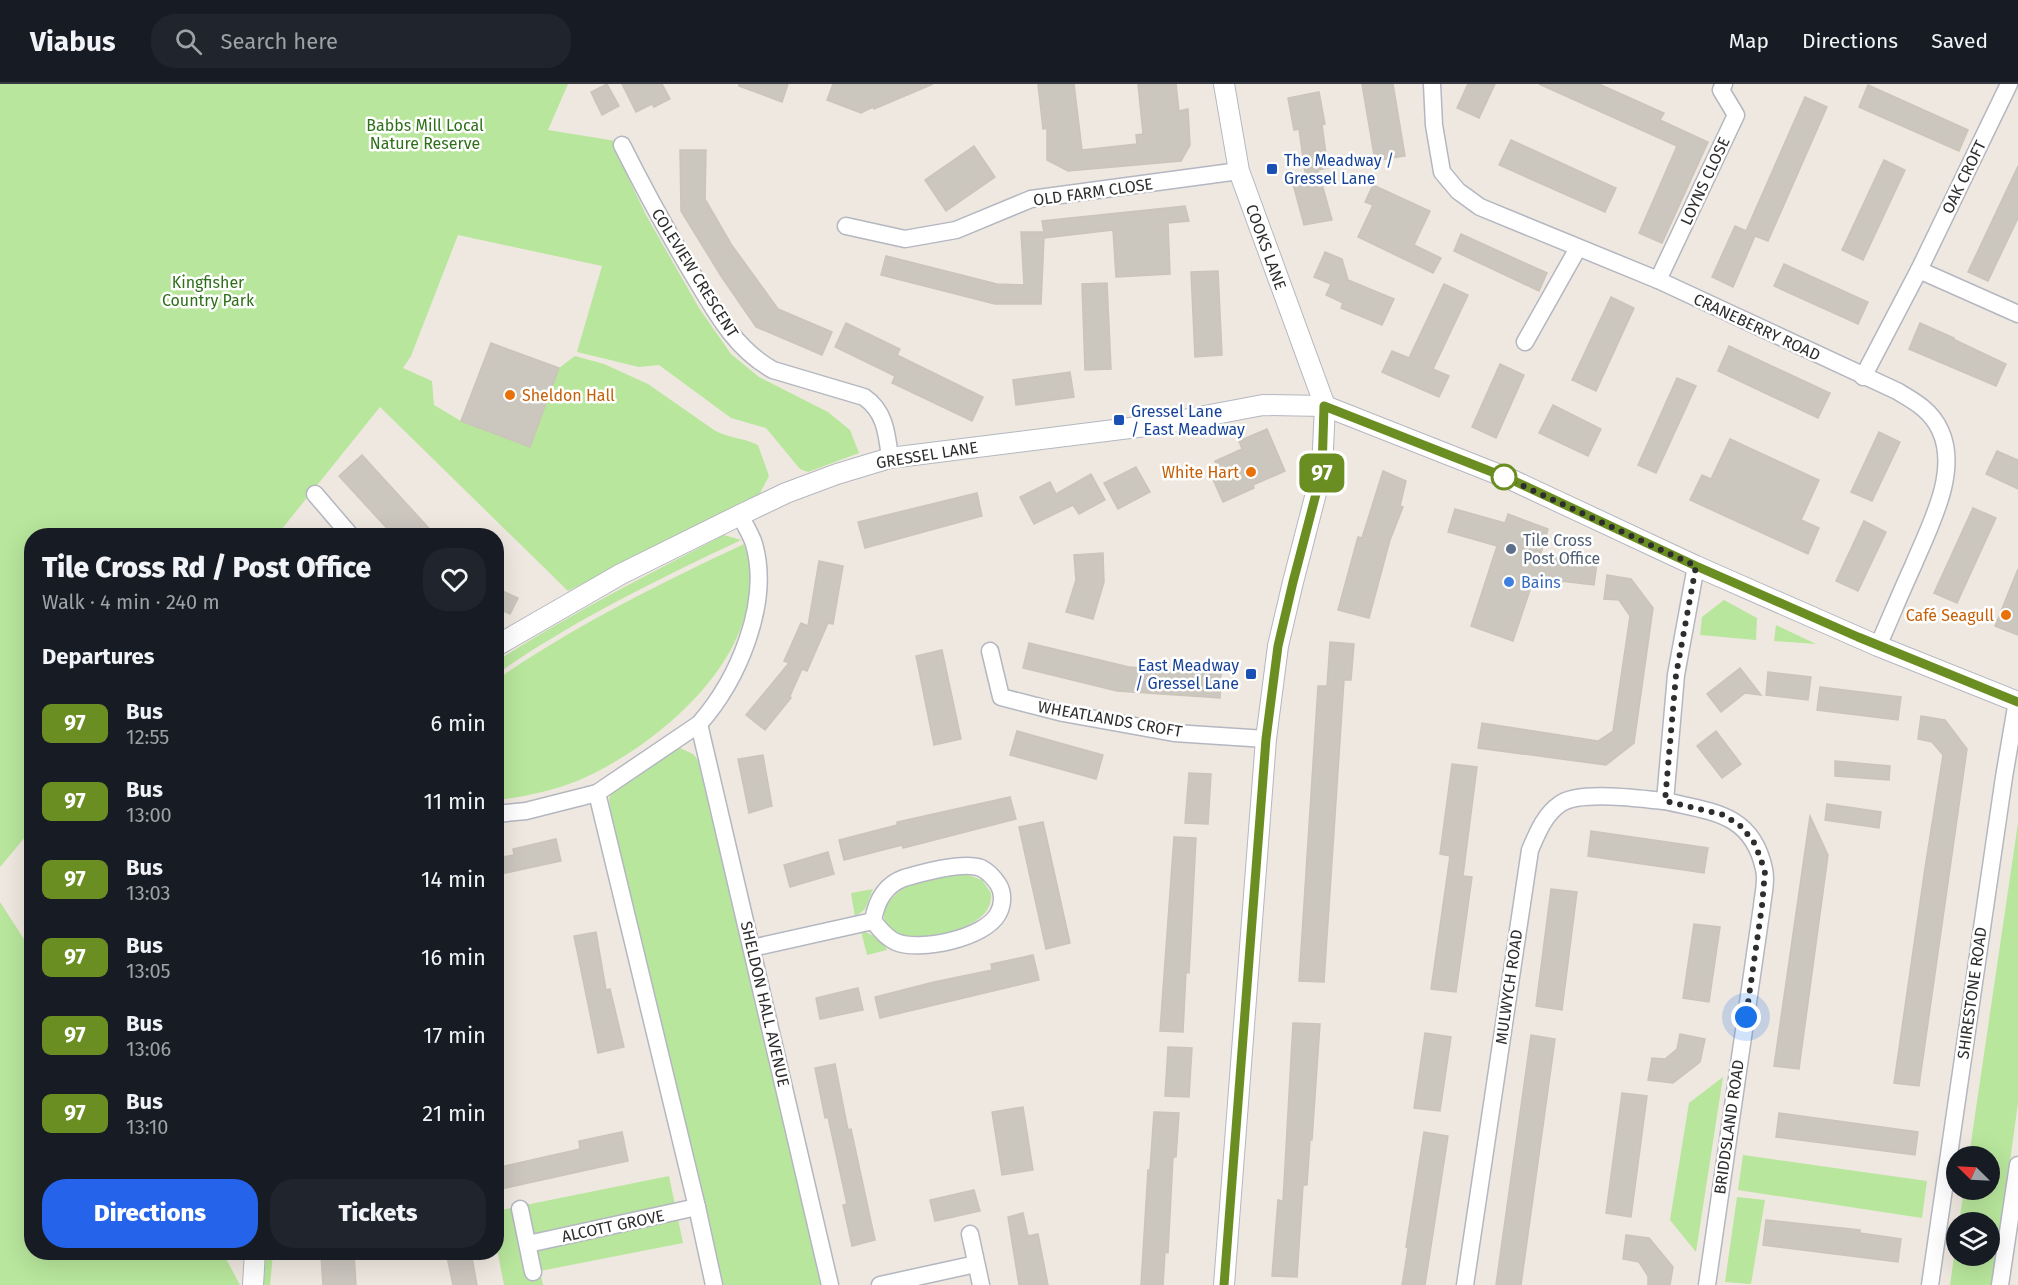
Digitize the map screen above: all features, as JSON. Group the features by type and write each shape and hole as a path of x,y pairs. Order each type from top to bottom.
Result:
{"street":[{"name":"COOKS LANE","path":"1224,84 1239,171 1324,406"},
{"name":"CRANEBERRY ROAD","path":"1432,84 1434,125 1442,172 1458,191 1480,207 1658,280 1897,391 1925,408 1941,430 1946,454 1945,479 1939,504 1878,646"},
{"name":"LOYNS CLOSE","path":"1658,280 1736,115 1721,90 1724,84"},
{"name":"OAK CROFT","path":"1863,377 1919,270 2010,84"},
{"name":"COLEVIEW CRESCENT","path":"622,145 658,217 726,330 741,347 760,363 773,370 864,397 874,404 884,423 890,458"},
{"name":"OLD FARM CLOSE","path":"846,226 905,239 956,230 1031,199 1239,171"},
{"path":"1525,342 1578,248"},
{"path":"1919,270 2018,314"},
{"name":"GRESSEL LANE","path":"504,641 621,574 786,493 890,458 1162,424 1263,405 1324,406"},
{"path":"1224,1285 1266,739 1278,646 1322,471 1324,406 1510,479 1696,566 1878,646 2018,702"},
{"path":"315,494 344,528"},
{"path":"504,813 526,811 597,793 699,724 711,710 736,669 757,606 758,573 753,544 740,515"},
{"path":"1665,801 1676,675 1696,566"},
{"name":"WHEATLANDS CROFT","path":"990,651 1001,698 1174,733 1266,739"},
{"name":"SHIRESTONE ROAD","path":"1930,1285 2011,778 2018,702"},
{"name":"SHELDON HALL AVENUE","path":"699,724 830,1285"},
{"path":"597,793 714,1285"},
{"name":"MULWYCH ROAD","path":"1465,1285 1530,850 1542,823 1560,803 1583,796 1665,801"},
{"name":"BRIDDSLAND ROAD","path":"1665,801 1724,815 1735,821 1755,844 1765,871 1762,906 1707,1285"},
{"path":"962,866 981,868 999,885 1002,895 1002,904 998,914 985,928 941,942 915,946 899,943 882,933 873,921 875,908 881,896 901,879 920,874 962,866"},
{"path":"752,948 873,921"},
{"path":"2000,1285 2018,1165"},
{"name":"ALCOTT GROVE","path":"528,1244 697,1207"},
{"path":"520,1209 533,1272"},
{"path":"970,1234 981,1285"},
{"path":"252,1285 254,1260"},
{"path":"880,1285 976,1264"}],"green space":[{"name":"Kingfisher Country Park","path":"0,84 568,84 548,130 622,142 616,152 646,215 699,308 731,354 759,377 828,412 850,430 859,453 808,472 800,469 766,428 731,418 659,365 639,367 577,352 602,266 458,235 411,356 403,368 432,381 434,405 461,421 529,446 559,368 575,356 604,364 648,384 714,430 758,445 769,476 759,495 568,591 380,407 283,528 24,528 24,838 0,867"},
{"path":"724,535 741,540 585,619 504,669 504,657 609,595"},
{"path":"744,544 750,582 744,619 728,655 704,688 675,718 643,744 609,765 558,788 504,799 504,675 617,607"},
{"path":"1724,600 1757,618 1756,640 1700,635 1702,617"},
{"path":"1776,625 1816,644 1774,641"},
{"path":"680,748 693,754 698,760 821,1285 719,1285 612,822 609,799 612,791"},
{"path":"2018,823 2018,1103 2000,1234 2000,1212 1961,1212 1962,1200 2000,1200 2000,1146 1970,1146"},
{"path":"965,874 982,880 991,893 989,906 984,914 975,921 952,932 926,937 906,936 887,925 884,918 888,903 910,884 929,878"},
{"path":"873,889 865,909 855,917 851,893"},
{"path":"0,902 24,939 24,1260 227,1260 240,1285 0,1285"},
{"path":"861,931 876,938 887,950 867,955"},
{"path":"1723,1077 1696,1252 1670,1220 1689,1103"},
{"path":"1743,1155 1927,1181 1922,1218 1738,1190"},
{"path":"669,1176 683,1243 540,1271 543,1285 504,1285 499,1260 504,1260 504,1209"},
{"path":"1737,1197 1765,1200 1751,1284 1725,1282"},
{"path":"264,1260 272,1260 270,1285 262,1285"},
{"path":"1953,1266 1996,1266 1993,1285 1950,1285"}],"building":[{"path":"607,84 619,106 602,115 591,92"},
{"path":"622,84 662,84 670,99 636,112"},
{"path":"739,84 788,84 782,102 739,86"},
{"path":"833,84 933,84 861,113 827,100"},
{"path":"1038,84 1074,84 1082,150 1137,144 1136,135 1143,134 1138,84 1176,84 1179,111 1188,109 1190,145 1181,161 1068,171 1047,160 1047,128 1043,129"},
{"path":"1362,84 1393,84 1405,156 1375,161"},
{"path":"1468,84 1495,84 1479,118 1457,108"},
{"path":"1539,84 1599,84 1664,113 1660,120 1708,142 1662,243 1639,233 1677,146"},
{"path":"1868,85 1968,130 1959,151 1859,107"},
{"path":"1319,92 1325,124 1322,125 1328,168 1318,170 1332,220 1304,225 1293,184 1306,180 1299,129 1294,130 1288,98"},
{"path":"1805,97 1827,107 1768,241 1755,236 1733,287 1712,277 1735,226 1746,231"},
{"path":"1511,140 1616,188 1605,212 1499,165"},
{"path":"974,146 995,177 946,211 925,180"},
{"path":"680,150 706,150 705,199 731,244 778,309 832,332 822,355 756,327 681,211"},
{"path":"1884,160 1905,170 1863,260 1842,250"},
{"path":"2018,166 2018,218 1988,281 1968,272"},
{"path":"1373,185 1430,211 1414,245 1441,258 1433,273 1358,237 1373,205 1365,202"},
{"path":"1185,206 1189,221 1168,223 1170,274 1116,277 1113,230 1044,238 1041,304 995,304 881,275 886,256 997,284 1024,285 1021,232 1044,232 1042,221"},
{"path":"1461,234 1547,273 1539,291 1454,251"},
{"path":"1325,252 1342,259 1348,280 1394,299 1382,325 1341,308 1343,303 1326,295 1331,284 1314,277"},
{"path":"1784,264 1868,302 1858,324 1774,286"},
{"path":"1218,271 1222,355 1195,357 1191,272"},
{"path":"1107,283 1111,369 1085,370 1082,284"},
{"path":"1444,284 1468,295 1433,369 1449,376 1439,397 1382,372 1392,351 1409,358"},
{"path":"1611,297 1634,308 1596,391 1572,380"},
{"path":"846,323 900,349 897,355 983,397 972,421 892,383 895,376 835,347"},
{"path":"1920,323 2006,364 1996,386 1909,349"},
{"name":"Sheldon Hall","path":"491,343 559,368 530,447 461,421"},
{"path":"1729,346 1830,393 1818,418 1718,371"},
{"path":"1500,364 1524,375 1496,438 1472,427"},
{"path":"1070,372 1074,397 1016,405 1013,380"},
{"path":"1677,378 1696,386 1656,473 1638,465"},
{"path":"1553,405 1601,429 1588,456 1539,433"},
{"name":"White Hart","path":"1267,429 1285,471 1223,502 1212,477 1221,473 1215,461 1242,449 1239,441"},
{"path":"1879,432 1900,442 1872,501 1851,492"},
{"path":"1730,439 1819,480 1801,520 1819,528 1808,554 1690,500 1702,475 1711,479"},
{"path":"1997,451 2018,460 2018,489 1986,474"},
{"path":"362,455 429,528 387,528 339,476"},
{"path":"1136,467 1150,492 1118,509 1104,483"},
{"path":"1383,471 1406,481 1400,506 1403,507 1390,540 1369,618 1338,610 1358,537 1362,538"},
{"path":"1091,474 1105,500 1079,514 1073,505 1034,524 1020,497 1050,482 1056,494"},
{"path":"977,493 982,516 865,548 858,522"},
{"path":"1973,508 1996,518 1957,603 1934,593"},
{"path":"1455,509 1505,523 1508,514 1548,529 1540,556 1597,563 1594,585 1534,578 1513,641 1471,626 1497,546 1448,532"},
{"path":"1864,521 1886,532 1858,591 1836,581"},
{"path":"1103,553 1104,582 1093,619 1066,612 1076,580 1074,555"},
{"path":"819,561 843,566 833,624 828,623 807,671 802,669 791,698 765,730 746,715 789,663 784,661 801,623 808,626"},
{"path":"2018,569 2018,635 1995,626"},
{"path":"1607,575 1631,579 1653,608 1634,743 1606,765 1478,748 1482,723 1598,741 1613,731 1630,616 1619,600 1604,599"},
{"path":"504,592 518,598 510,614 504,611"},
{"path":"1330,642 1354,644 1351,680 1344,680 1324,982 1299,981 1318,686 1327,686"},
{"path":"1029,643 1129,667 1221,674 1220,698 1117,691 1023,668"},
{"path":"942,650 961,739 934,745 916,656"},
{"path":"1740,668 1761,695 1745,693 1721,712 1707,694"},
{"path":"1768,672 1811,677 1808,700 1766,695"},
{"path":"1820,687 1901,697 1898,720 1817,710"},
{"path":"1921,716 1945,720 1967,749 1919,1086 1894,1083 1943,755 1932,742 1918,739"},
{"path":"1017,731 1103,755 1096,779 1010,755"},
{"path":"1716,731 1741,764 1722,778 1697,746"},
{"path":"763,755 772,806 749,813 738,759"},
{"path":"1835,761 1890,766 1889,780 1835,776"},
{"path":"1452,764 1477,767 1463,876 1472,877 1456,992 1431,989 1450,856 1440,854"},
{"path":"1189,773 1211,774 1208,824 1185,823"},
{"path":"1010,797 1016,819 903,848 902,845 844,860 839,840 897,825 897,822"},
{"path":"1827,804 1881,812 1879,828 1825,820"},
{"path":"1810,816 1828,855 1799,1069 1774,1066"},
{"path":"1043,822 1070,943 1046,949 1019,827"},
{"path":"1591,831 1708,848 1704,873 1588,856"},
{"path":"1174,837 1196,838 1189,973 1186,972 1183,1032 1160,1031"},
{"path":"556,839 561,861 504,873 504,857 514,855 513,849"},
{"path":"828,852 834,874 790,887 784,865"},
{"path":"1551,889 1577,892 1562,1010 1536,1006"},
{"path":"1694,924 1720,927 1709,1002 1683,998"},
{"path":"596,932 606,990 610,989 624,1047 598,1053 574,936"},
{"path":"1033,955 1039,980 880,1018 875,997 992,970 991,964"},
{"path":"858,988 863,1010 820,1019 816,998"},
{"path":"1293,1023 1320,1024 1312,1140 1310,1140 1307,1185 1303,1185 1297,1277 1272,1276 1278,1200 1283,1201"},
{"path":"1425,1033 1451,1037 1440,1111 1414,1108"},
{"path":"1680,1034 1705,1039 1700,1062 1673,1083 1648,1080 1652,1058 1665,1059 1677,1049"},
{"path":"1531,1035 1555,1039 1521,1285 1496,1285"},
{"path":"1168,1047 1192,1048 1189,1097 1165,1096"},
{"path":"835,1064 848,1130 851,1129 875,1240 852,1246 843,1205 847,1204 815,1068"},
{"path":"1622,1093 1647,1096 1631,1217 1606,1213"},
{"path":"1023,1107 1033,1170 1002,1175 992,1112"},
{"path":"1154,1112 1179,1113 1176,1157 1173,1157 1168,1253 1165,1252 1163,1285 1141,1285 1148,1170 1150,1170"},
{"path":"1779,1113 1918,1132 1915,1155 1776,1137"},
{"path":"622,1132 628,1161 504,1188 504,1166 580,1149 579,1141"},
{"path":"1424,1132 1448,1136 1425,1285 1402,1285 1408,1248 1406,1247"},
{"path":"974,1190 980,1211 935,1221 930,1200"},
{"path":"1023,1213 1028,1236 1038,1234 1048,1285 1019,1285 1008,1217"},
{"path":"1766,1220 1860,1230 1860,1233 1901,1239 1898,1262 1763,1245"},
{"path":"1626,1235 1649,1238 1673,1267 1670,1285 1648,1285 1648,1276 1639,1262 1623,1259"},
{"path":"321,1260 354,1260 356,1285 323,1285"},
{"path":"448,1260 472,1260 477,1285 453,1285"}],"bus line":[{"name":"97","path":"1224,1285 1266,739 1278,646 1322,471 1324,406 1510,479 1696,566 1878,646 2018,702"}],"place":[{"name":"The Meadway / Gressel Lane","path":"1272,169"},
{"name":"Sheldon Hall","path":"510,395"},
{"name":"Gressel Lane / East Meadway","path":"1119,420"},
{"name":"White Hart","path":"1251,472"},
{"name":"Tile Cross Post Office","path":"1511,549"},
{"name":"Bains","path":"1509,582"},
{"name":"Café Seagull","path":"2006,615"},
{"name":"East Meadway / Gressel Lane","path":"1251,674"}],"route":[{"path":"1504,477 1696,566 1676,675 1665,801 1724,815 1742,827 1755,844 1765,871 1746,1017"}],"park label":[{"name":"Babbs Mill Local Nature Reserve","path":"425,134"}]}
